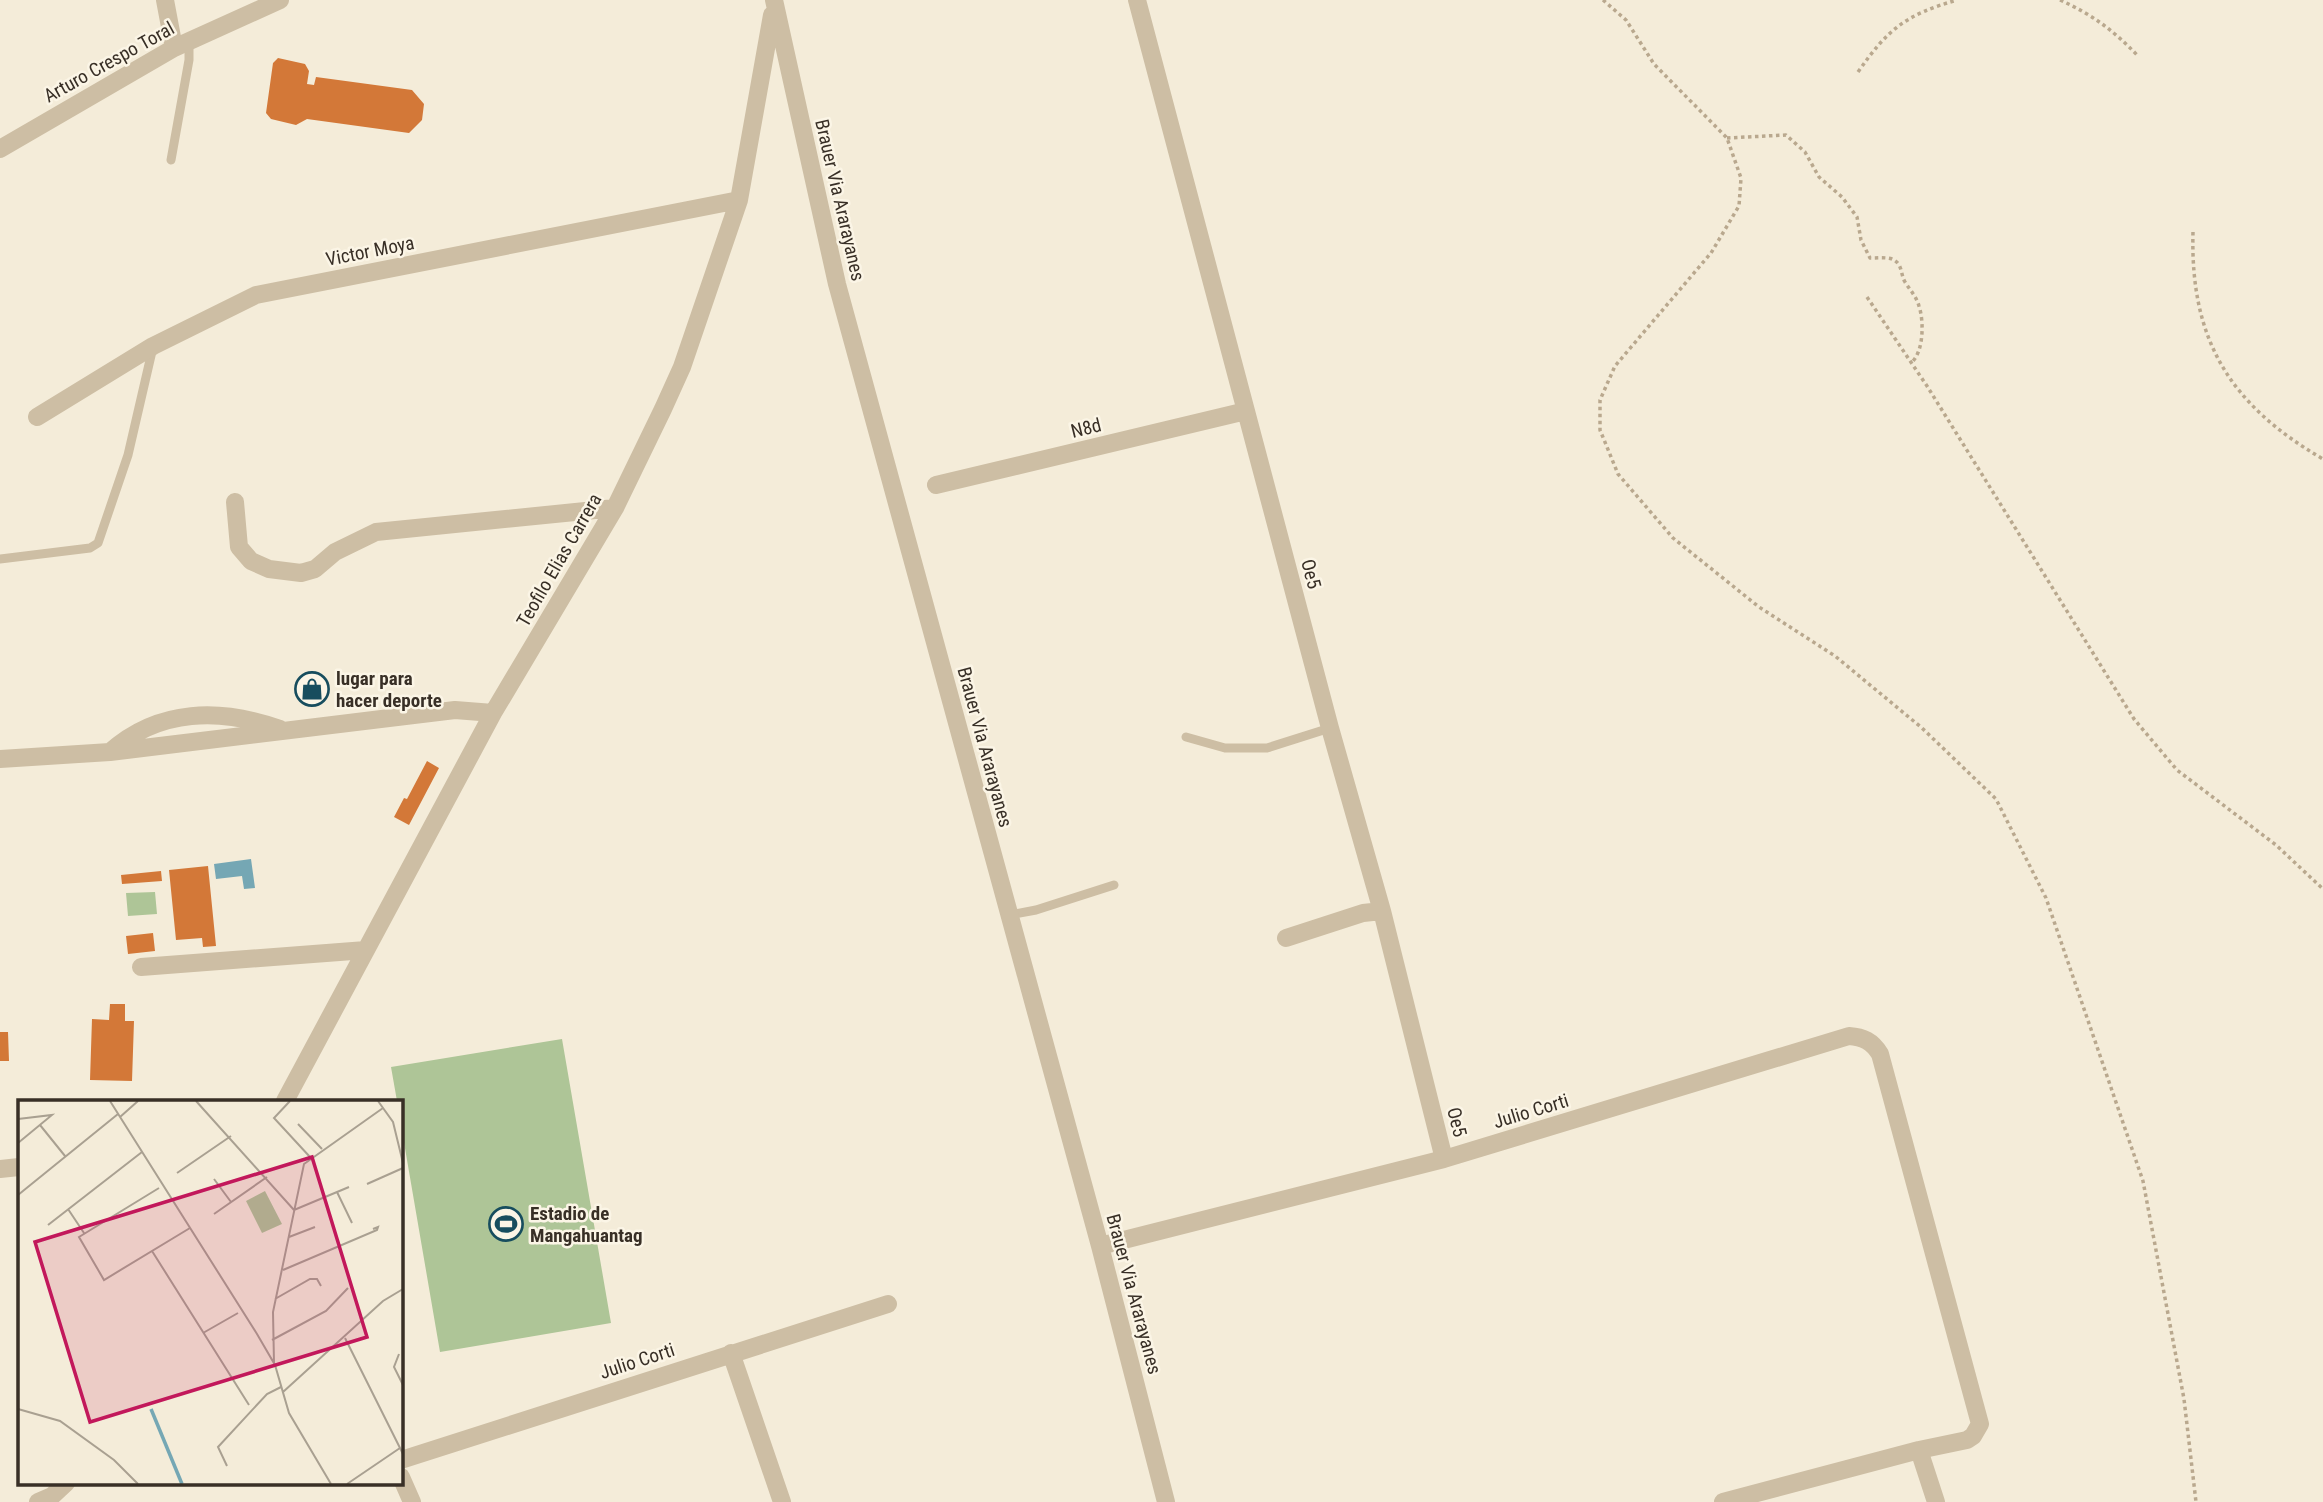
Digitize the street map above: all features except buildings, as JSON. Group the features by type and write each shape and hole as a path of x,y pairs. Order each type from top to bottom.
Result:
{"street":[{"path":"165,0 181,44"},
{"name":"Arturo Crespo Toral","path":"0,149 181,44 280,0"},
{"name":"Oe5","path":"1137,0 1330,728 1382,911 1444,1159"},
{"name":"Teofilo Elias Carrera","path":"286,1100 493,713 615,508 682,367 739,200 774,2"},
{"name":"Brauer Via Ararayanes","path":"774,2 837,284 1100,1246 1166,1502"},
{"name":"Victor Moya","path":"37,417 153,346 256,295 739,200"},
{"name":"N8d","path":"936,485 1246,411"},
{"path":"235,502 239,547 251,561 269,569 302,573 315,569 335,552 376,532 615,508"},
{"path":"0,759 110,751 455,710 493,713"},
{"path":"110,751 128,736 165,720 197,715 255,720 283,730"},
{"path":"1286,938 1363,913 1382,911"},
{"path":"141,967 366,950"},
{"name":"Julio Corti","path":"1100,1246 1444,1159 1849,1036 1866,1039 1880,1054 1980,1424 1968,1440 1919,1450"},
{"path":"0,1169 18,1167"},
{"name":"Julio Corti","path":"402,1460 888,1304"},
{"path":"731,1353 782,1502"},
{"path":"1723,1502 1919,1450 1936,1502"},
{"path":"402,1480 412,1502"},
{"path":"38,1502 52,1496 65,1484"}],"lane":[{"path":"171,160 189,60 181,44"},
{"path":"0,559 90,548 97,543 128,455 153,346"},
{"path":"1186,737 1225,748 1268,748 1330,728"},
{"path":"1009,915 1036,910 1114,885"}],"path":[{"path":"1858,72 1892,30 1935,6 1957,0"},
{"path":"2060,0 2087,12 2114,32 2137,56"},
{"path":"1606,1 1626,20 1654,64 1727,138 1741,177 1740,206 1711,253 1615,366 1600,400 1600,430 1618,474 1673,538 1759,607 1835,656 1922,728 1996,799 2046,898 2143,1181 2184,1399 2196,1502"},
{"path":"1727,138 1786,135 1805,152 1819,177 1842,197 1857,217 1861,240 1870,258 1891,259 1901,267 1905,281 1919,306 1922,320 1920,351 1912,363"},
{"path":"2193,232 2195,293 2203,324 2216,354 2234,384 2259,415 2293,442 2323,458"},
{"path":"1867,297 1912,363 2109,680 2155,746 2177,770 2276,845 2323,888"}],"green space":[{"path":"155,892 157,914 128,916 126,893"},
{"name":"Estadio de Mangahuantag","path":"562,1039 611,1323 440,1352 402,1131 402,1100 397,1100 391,1067"}],"water":[{"path":"251,859 255,888 244,889 242,876 216,879 214,864"}],"place":[{"name":"lugar para hacer deporte","path":"312,689"},
{"name":"Estadio de Mangahuantag","path":"506,1224"}]}
